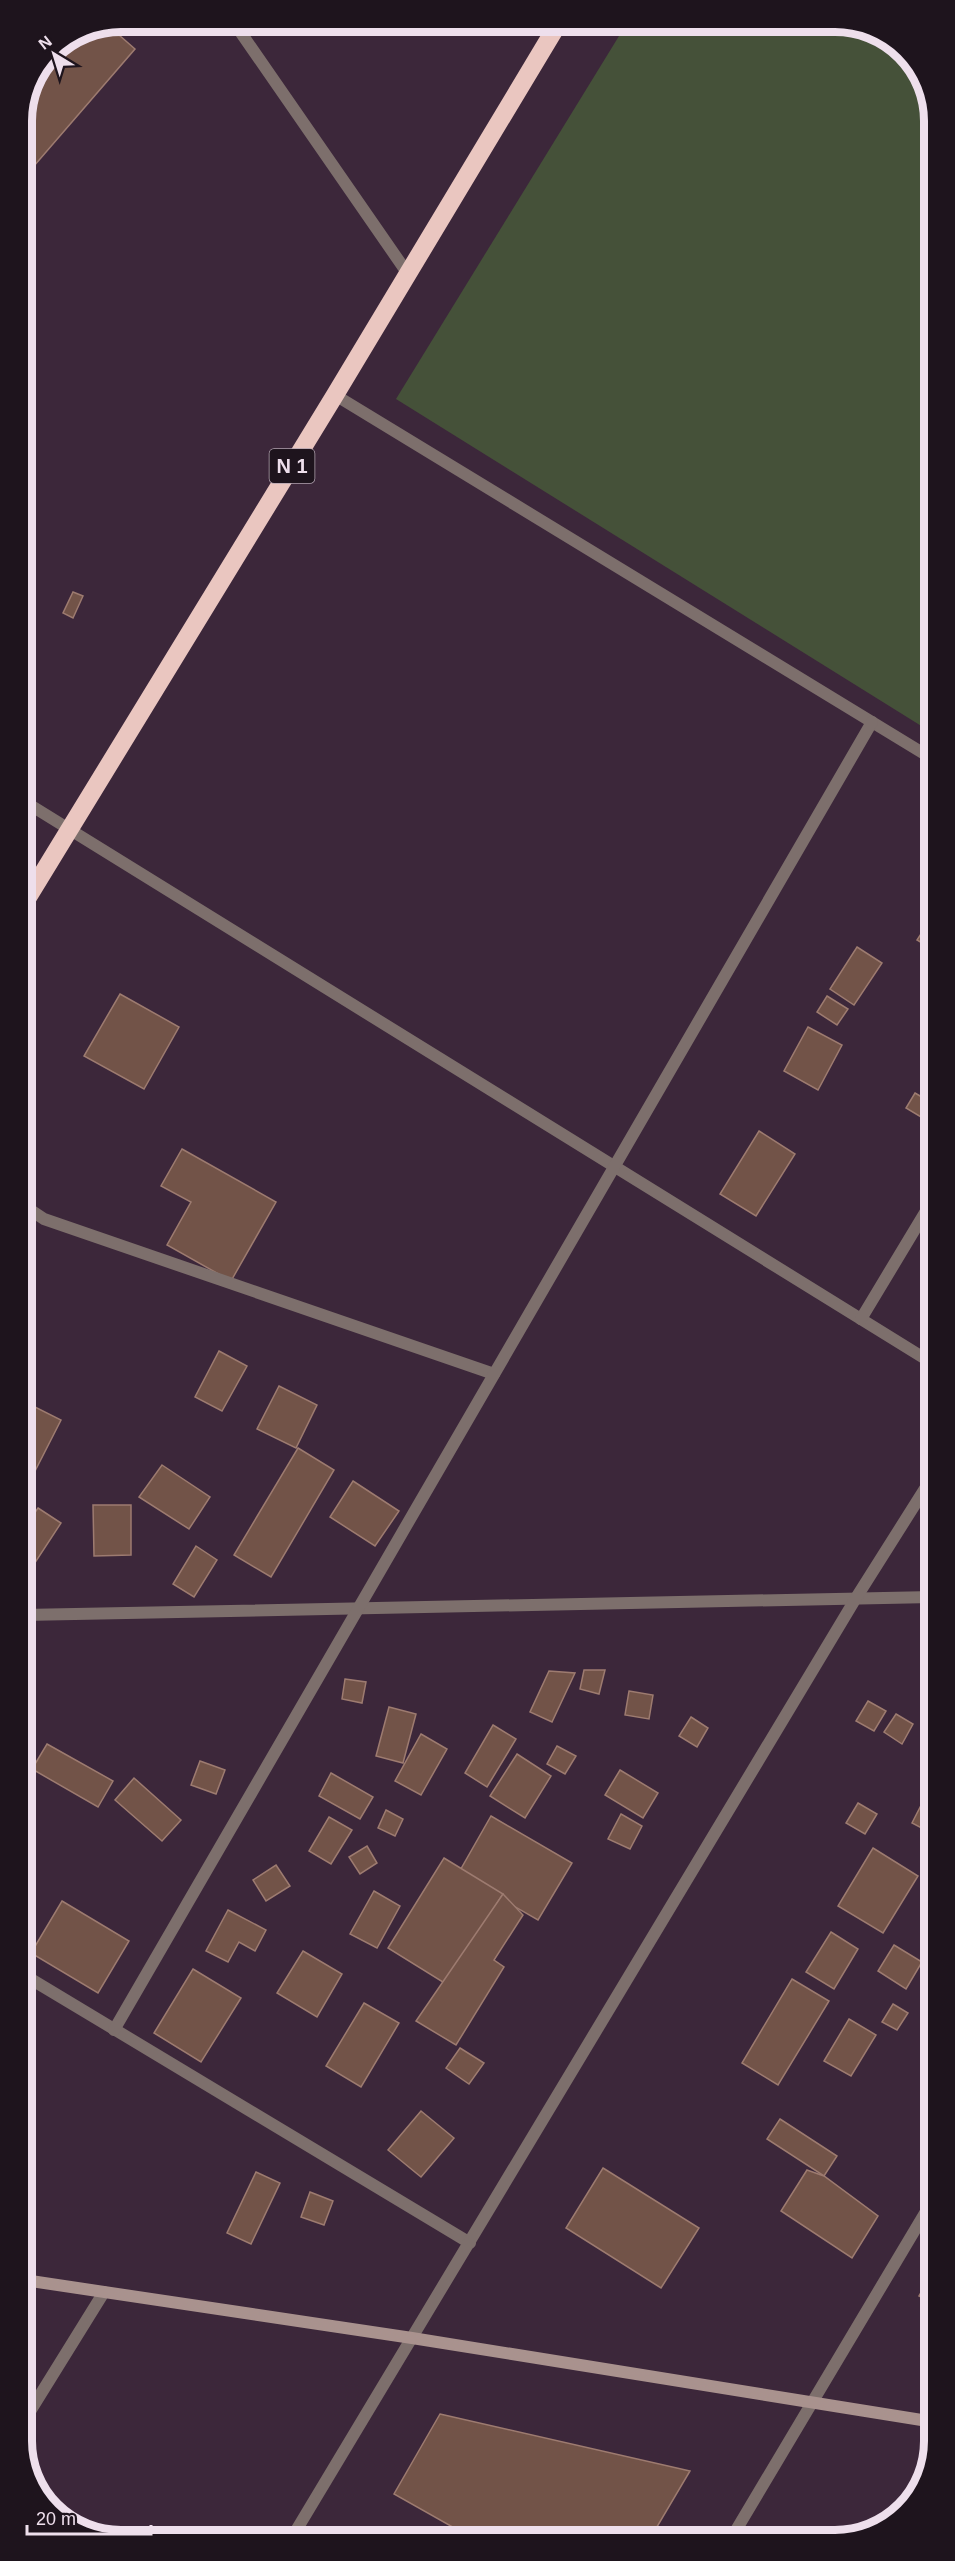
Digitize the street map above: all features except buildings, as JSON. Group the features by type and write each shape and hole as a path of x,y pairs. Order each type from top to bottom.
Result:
{"highway":[{"name":"N 1","path":"32,891 335,395 553,32"}],"main road":[{"path":"32,2281 412,2338 924,2420"}],"street":[{"path":"240,32 408,274"},
{"path":"335,395 924,753"},
{"path":"114,2030 872,722"},
{"path":"32,806 924,1358"},
{"path":"32,1211 44,1219 494,1374"},
{"path":"861,1319 924,1214"},
{"path":"297,2529 856,1598 924,1490"},
{"path":"32,1615 924,1597"},
{"path":"32,1980 470,2243"},
{"path":"736,2530 924,2215"},
{"path":"32,2408 104,2292"}],"green space":[{"path":"621,32 840,32 863,36 879,43 889,50 908,71 917,87 924,121 924,728 396,399"}]}
